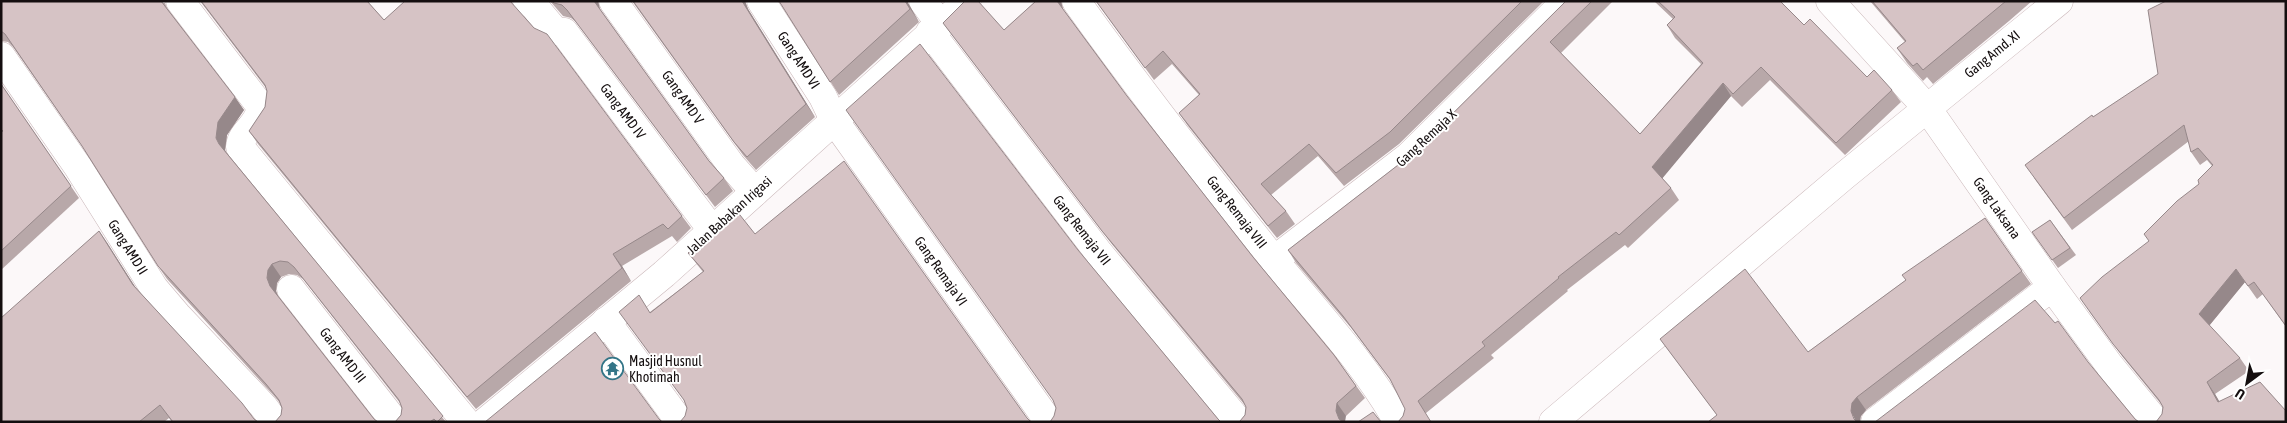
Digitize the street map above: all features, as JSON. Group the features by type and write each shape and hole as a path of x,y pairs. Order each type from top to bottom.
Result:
{"street":[{"path":"180,1 261,107 260,118 241,140 240,147 466,422"},
{"name":"Gang AMD IV","path":"527,1 534,6 555,31 564,32 712,230"},
{"name":"Gang AMD V","path":"614,1 731,165 755,192"},
{"name":"Gang AMD VI","path":"761,1 823,97 834,120"},
{"name":"Gang Remaja VII","path":"924,1 935,28 1099,253 1240,422"},
{"name":"Jalan Babakan Irigasi","path":"497,418 606,320 664,274 967,1"},
{"name":"Gang Remaja VIII","path":"1076,1 1124,69 1274,260 1357,359 1384,413"},
{"name":"Gang Remaja X","path":"1274,260 1409,156 1566,1"},
{"name":"Gang Laksana","path":"1830,1 1927,108 2110,366 2156,422"},
{"name":"Gang Amd. XI","path":"1553,422 1927,108 2059,1"},
{"name":"Gang AMD II","path":"1,56 78,167 154,288 176,315 263,406 275,422"},
{"name":"Gang Remaja VI","path":"834,120 1049,422"},
{"path":"1876,422 2052,286"},
{"name":"Gang AMD III","path":"291,288 395,422"},
{"path":"606,320 680,422"}],"building":[{"path":"1,1 161,1 235,97 218,122 216,138 219,144 443,416 437,422 434,419 430,422 395,422 401,415 402,408 399,400 294,267 288,262 280,261 272,264 268,270 267,278 270,286 378,422 275,422 281,415 282,408 279,400 158,266 82,146 5,34 1,31"},
{"path":"201,1 367,1 384,20 405,1 510,1 534,28 547,34 682,216 668,229 663,224 613,254 622,268 467,397 249,131 265,107 267,91 265,85"},
{"path":"552,1 594,1 709,161 724,178 706,195 567,10 562,5"},
{"path":"633,1 742,1 806,104 747,157 734,142"},
{"path":"779,1 905,1 910,9 830,82"},
{"path":"965,1 978,1 1004,30 1036,1 1057,1 1127,96 1253,257 1334,355 1356,386 1337,403 1336,411 1339,419 1343,422 1239,422 1245,415 1246,407 1242,399 1102,231 943,23"},
{"path":"1096,1 1522,1 1390,132 1336,173 1309,144 1261,184 1286,211 1268,226 1179,113 1200,94 1163,51 1145,68"},
{"path":"1566,1 1592,1 1550,42 1640,134 1703,63 1667,25 1675,17 1658,1 1780,1 1804,25 1810,19 1867,77 1874,70 1892,90 1836,143 1761,67 1733,94 1723,83 1652,167 1671,188 1619,235 1616,232 1558,277 1482,342 1485,346 1418,401 1431,422 1398,422 1403,416 1405,409 1390,379 1343,316 1288,250 1411,155"},
{"path":"1872,1 2006,1 1923,70 1917,63 1913,66 1897,48 1906,41"},
{"path":"2166,1 2286,1 2286,326 2254,282 2248,286 2236,269 2199,314 2240,358 2207,382 2218,402 2260,382 2286,411 2286,422 2156,422 2162,414 2163,407 2159,400 2113,344 2080,298 2102,277 2149,241 2144,234 2177,201 2199,184 2198,180 2213,165 2198,148 2191,152 2184,125 2064,218 2025,165 2092,115 2093,117 2158,74 2148,10"},
{"path":"920,44 1078,250 1221,422 1050,422 1056,408 1053,400 846,110"},
{"path":"1,84 71,186 1,251 1,132 3,131 1,129"},
{"path":"844,161 1031,422 680,422 685,416 687,408 684,400 619,312 639,295 650,313 704,271 688,253 736,210 755,234"},
{"path":"1985,218 2022,271 1857,397 1852,403 1851,411 1857,422 1708,422 1717,415 1660,339 1745,269 1808,352 1906,280 1902,275"},
{"path":"2050,220 2070,248 2052,260 2032,232"},
{"path":"99,231 133,285 258,422 173,422 160,405 139,422 1,422 1,318"},
{"path":"2035,300 2055,323 2058,321 2088,362 2139,422 1875,422"},
{"path":"595,332 662,422 485,422"},
{"path":"1373,412 1381,422 1358,422"}],"place":[{"name":"Masjid Husnul Khotimah","path":"613,369"}]}
